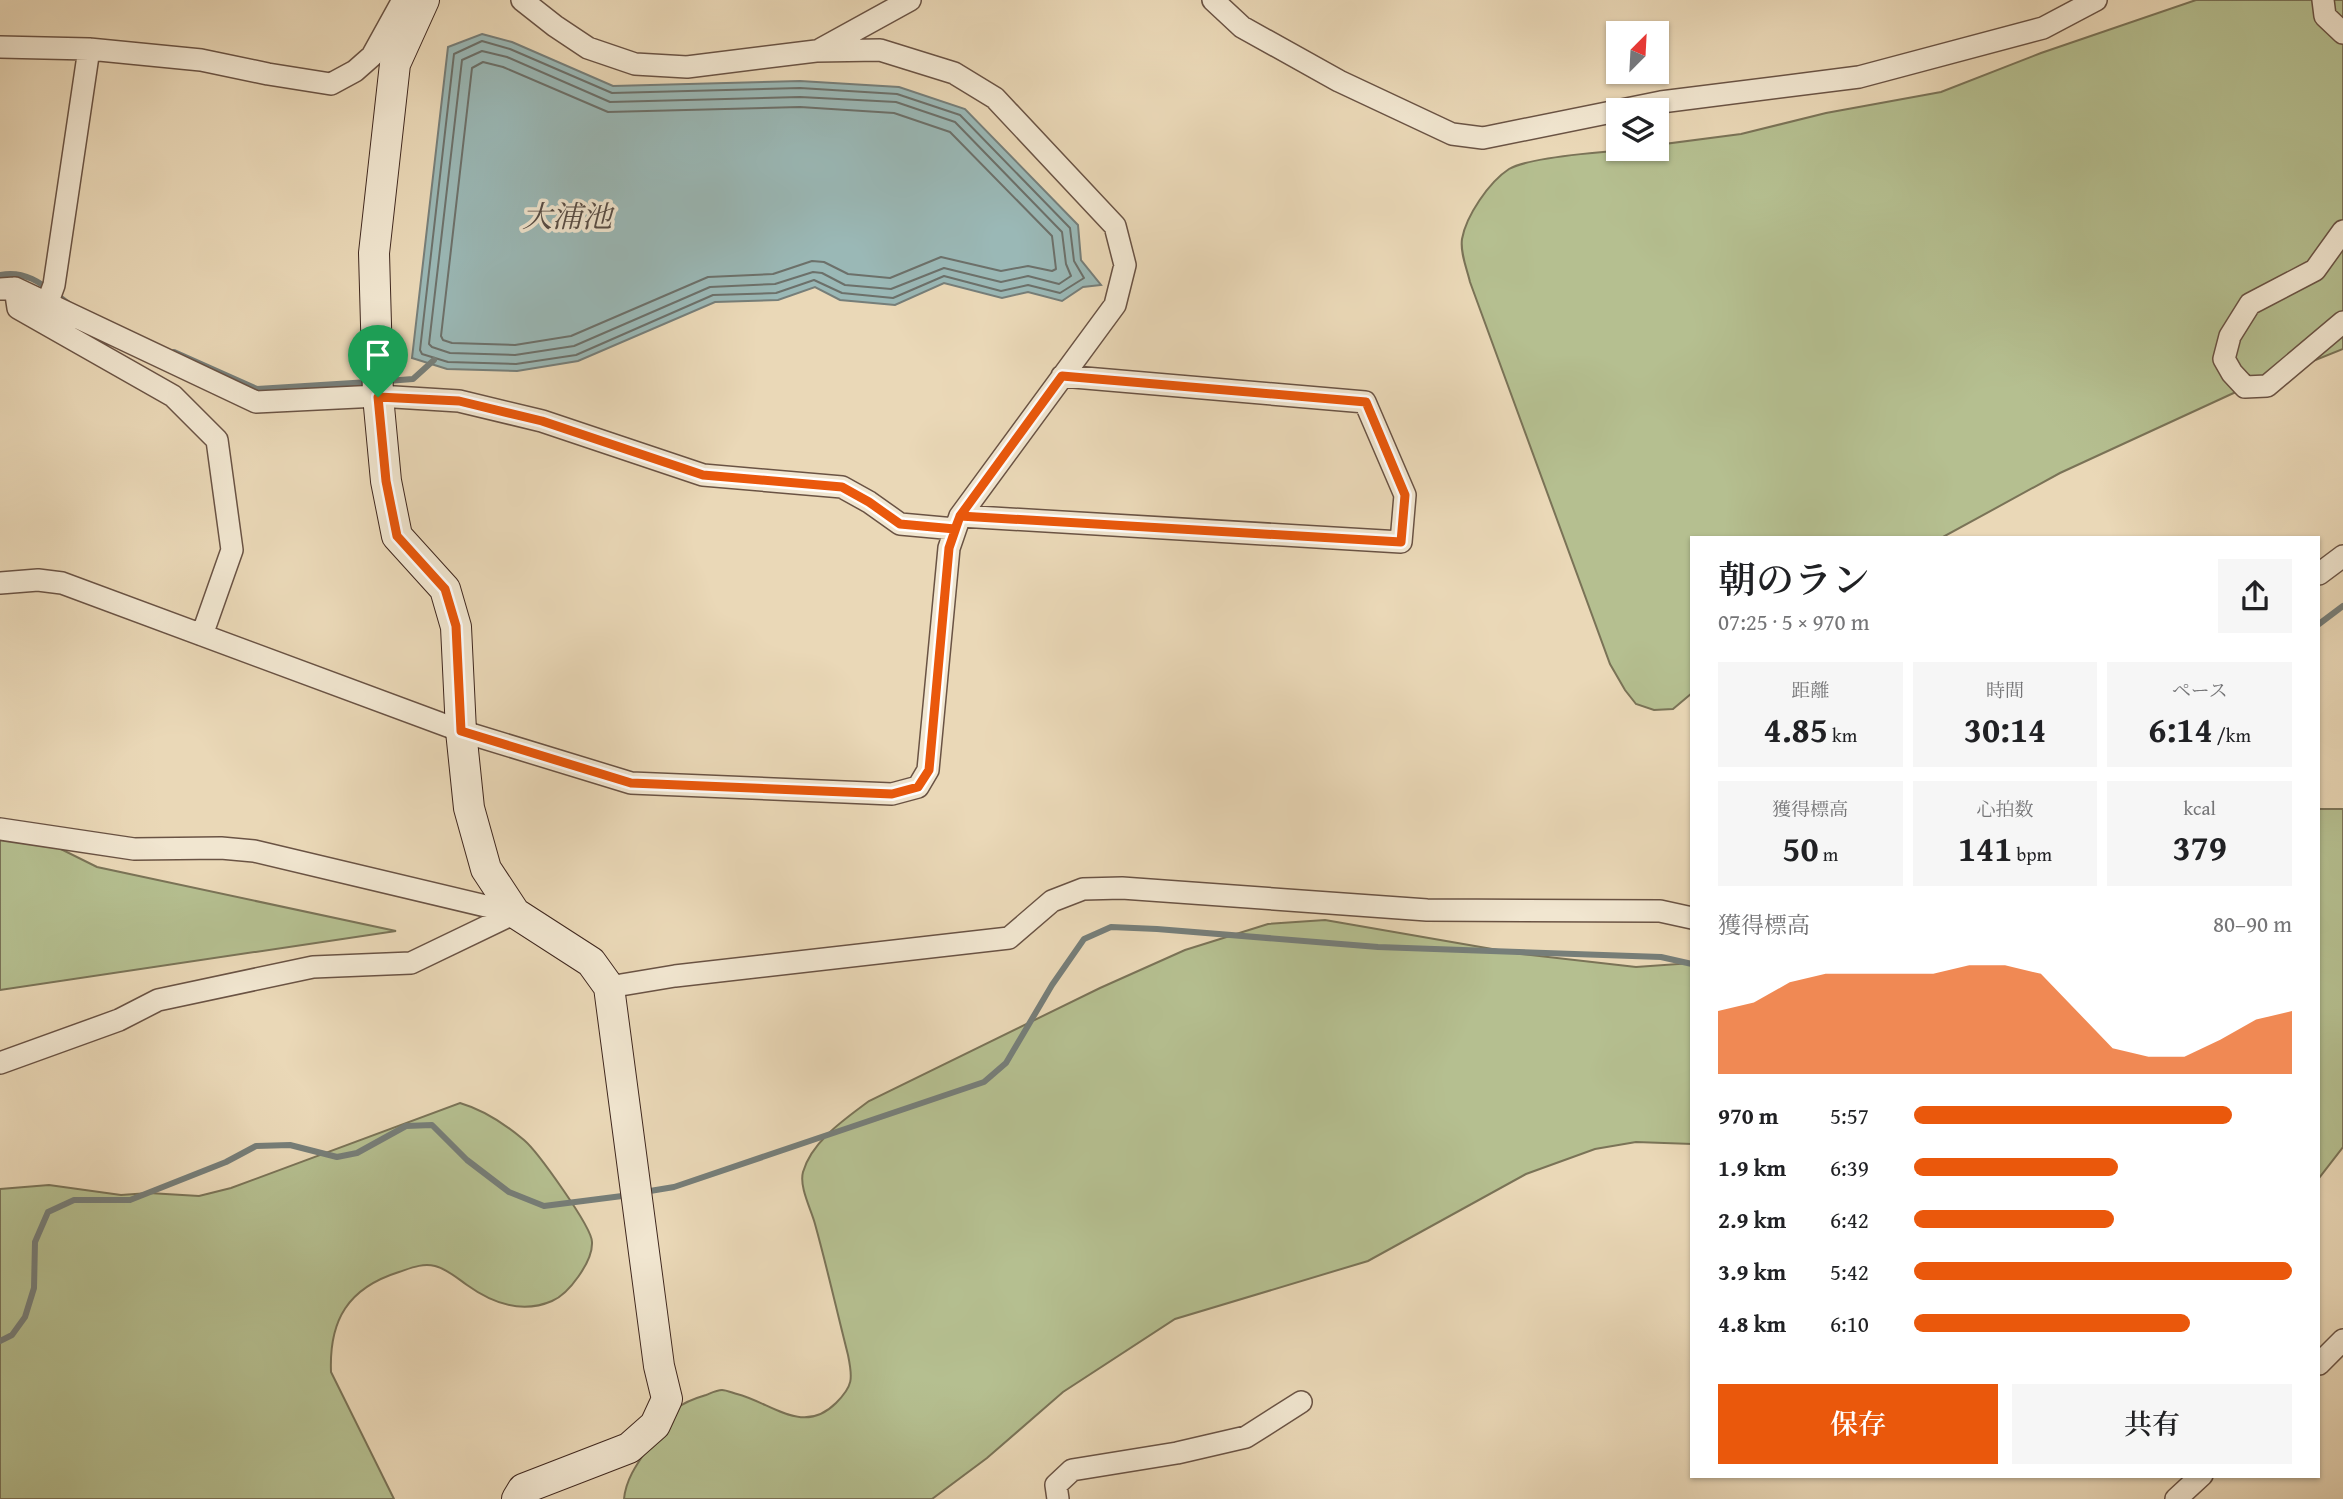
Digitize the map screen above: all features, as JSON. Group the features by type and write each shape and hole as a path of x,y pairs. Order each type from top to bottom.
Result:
{"street":[{"path":"0,47 89,50 201,60 331,84 355,71 372,56 403,0"},
{"path":"424,0 395,64 374,253 378,397 386,481 397,536 445,589 456,626 461,731 469,808 486,869 515,913"},
{"path":"0,583 38,580 62,583 461,731 631,783 892,794 918,787 929,770 949,548 957,522 1115,305 1125,265 1115,226 995,98 954,73 880,50 816,51 687,67 635,64 588,48 522,0"},
{"path":"816,51 910,0"},
{"path":"1213,0 1242,27 1339,81 1451,134 1483,138 1661,102 1859,77 2043,28 2096,0"},
{"path":"2323,0 2325,16 2343,33"},
{"path":"47,304 54,285 89,50"},
{"path":"2343,231 2315,270 2250,304 2230,336 2224,359 2245,387 2267,386 2343,322"},
{"path":"8,288 256,402 378,397 459,401 542,421 703,475 842,487 900,524 957,522 1401,542 1405,495 1366,402 1062,376"},
{"path":"8,288 18,308 173,396 217,440 232,550 202,635"},
{"path":"2320,573 2343,556"},
{"path":"0,829 134,849 254,850 515,913 591,962 609,987 659,1366 667,1399 655,1425 629,1448 523,1489 517,1499"},
{"path":"609,987 675,976 1009,938 1052,901 1083,890 1122,888 1427,910 1660,911 1690,918"},
{"path":"0,1063 119,1020 158,1000 313,967 411,963 515,913"},
{"path":"2320,1363 2343,1340"},
{"path":"1058,1499 1056,1485 1072,1470 1177,1453 1246,1437 1301,1402"},
{"path":"2176,1499 2199,1478"}],"green space":[{"path":"2196,0 2343,0 2343,349 2238,391 2060,473 1945,536 1690,536 1690,695 1673,709 1654,710 1636,704 1610,664 1470,282 1462,244 1468,220 1486,191 1501,175 1521,164 1606,152 1606,161 1669,161 1669,143 1741,134 1826,113 1941,92 2041,53"},
{"path":"2320,809 2343,809 2343,1147 2320,1177"},
{"path":"0,819 97,867 396,931 0,990"},
{"path":"1325,920 1521,954 1636,967 1690,963 1690,1144 1636,1142 1595,1149 1526,1174 1368,1261 1175,1319 1063,1392 987,1458 932,1499 624,1499 638,1462 668,1417 686,1402 724,1390 787,1414 812,1417 836,1403 849,1387 851,1370 848,1355 802,1178 807,1161 814,1150 840,1123 869,1101 1100,988 1185,950 1268,924"},
{"path":"460,1103 494,1118 531,1147 583,1221 590,1234 591,1250 584,1267 566,1292 541,1305 508,1305 487,1297 444,1269 426,1265 381,1279 367,1287 345,1308 334,1337 331,1372 394,1499 0,1499 0,1189 49,1185 121,1195 149,1193 199,1196 231,1188"}],"water":[{"name":"大浦池","path":"482,34 512,42 613,86 800,81 899,87 965,109 1078,225 1081,260 1101,285 1083,287 1062,301 1028,292 1002,298 944,283 895,305 840,300 815,287 778,300 715,302 578,361 517,371 447,369 412,358 448,47"}],"waterway":[{"path":"0,275 28,277 69,304"},
{"path":"174,352 257,389 369,382"},
{"path":"387,381 413,379 434,360"},
{"path":"2320,623 2343,606"},
{"path":"644,1192 674,1187 984,1082 1006,1063 1052,985 1084,939 1111,927 1378,947 1661,957 1690,964"},
{"path":"0,1341 12,1335 25,1317 34,1288 35,1242 48,1212 74,1200 130,1200 226,1162 256,1146 290,1145 337,1157 357,1153 406,1126 432,1125 467,1160 509,1192 544,1206 630,1195"}],"route":[{"path":"378,397 386,481 397,536 445,589 456,626 461,731 631,783 892,794 918,787 929,770 949,548 960,516 1062,376 1366,402 1405,495 1401,542 960,516 955,529 900,524 842,487 703,475 542,421 459,401 378,397"}]}
